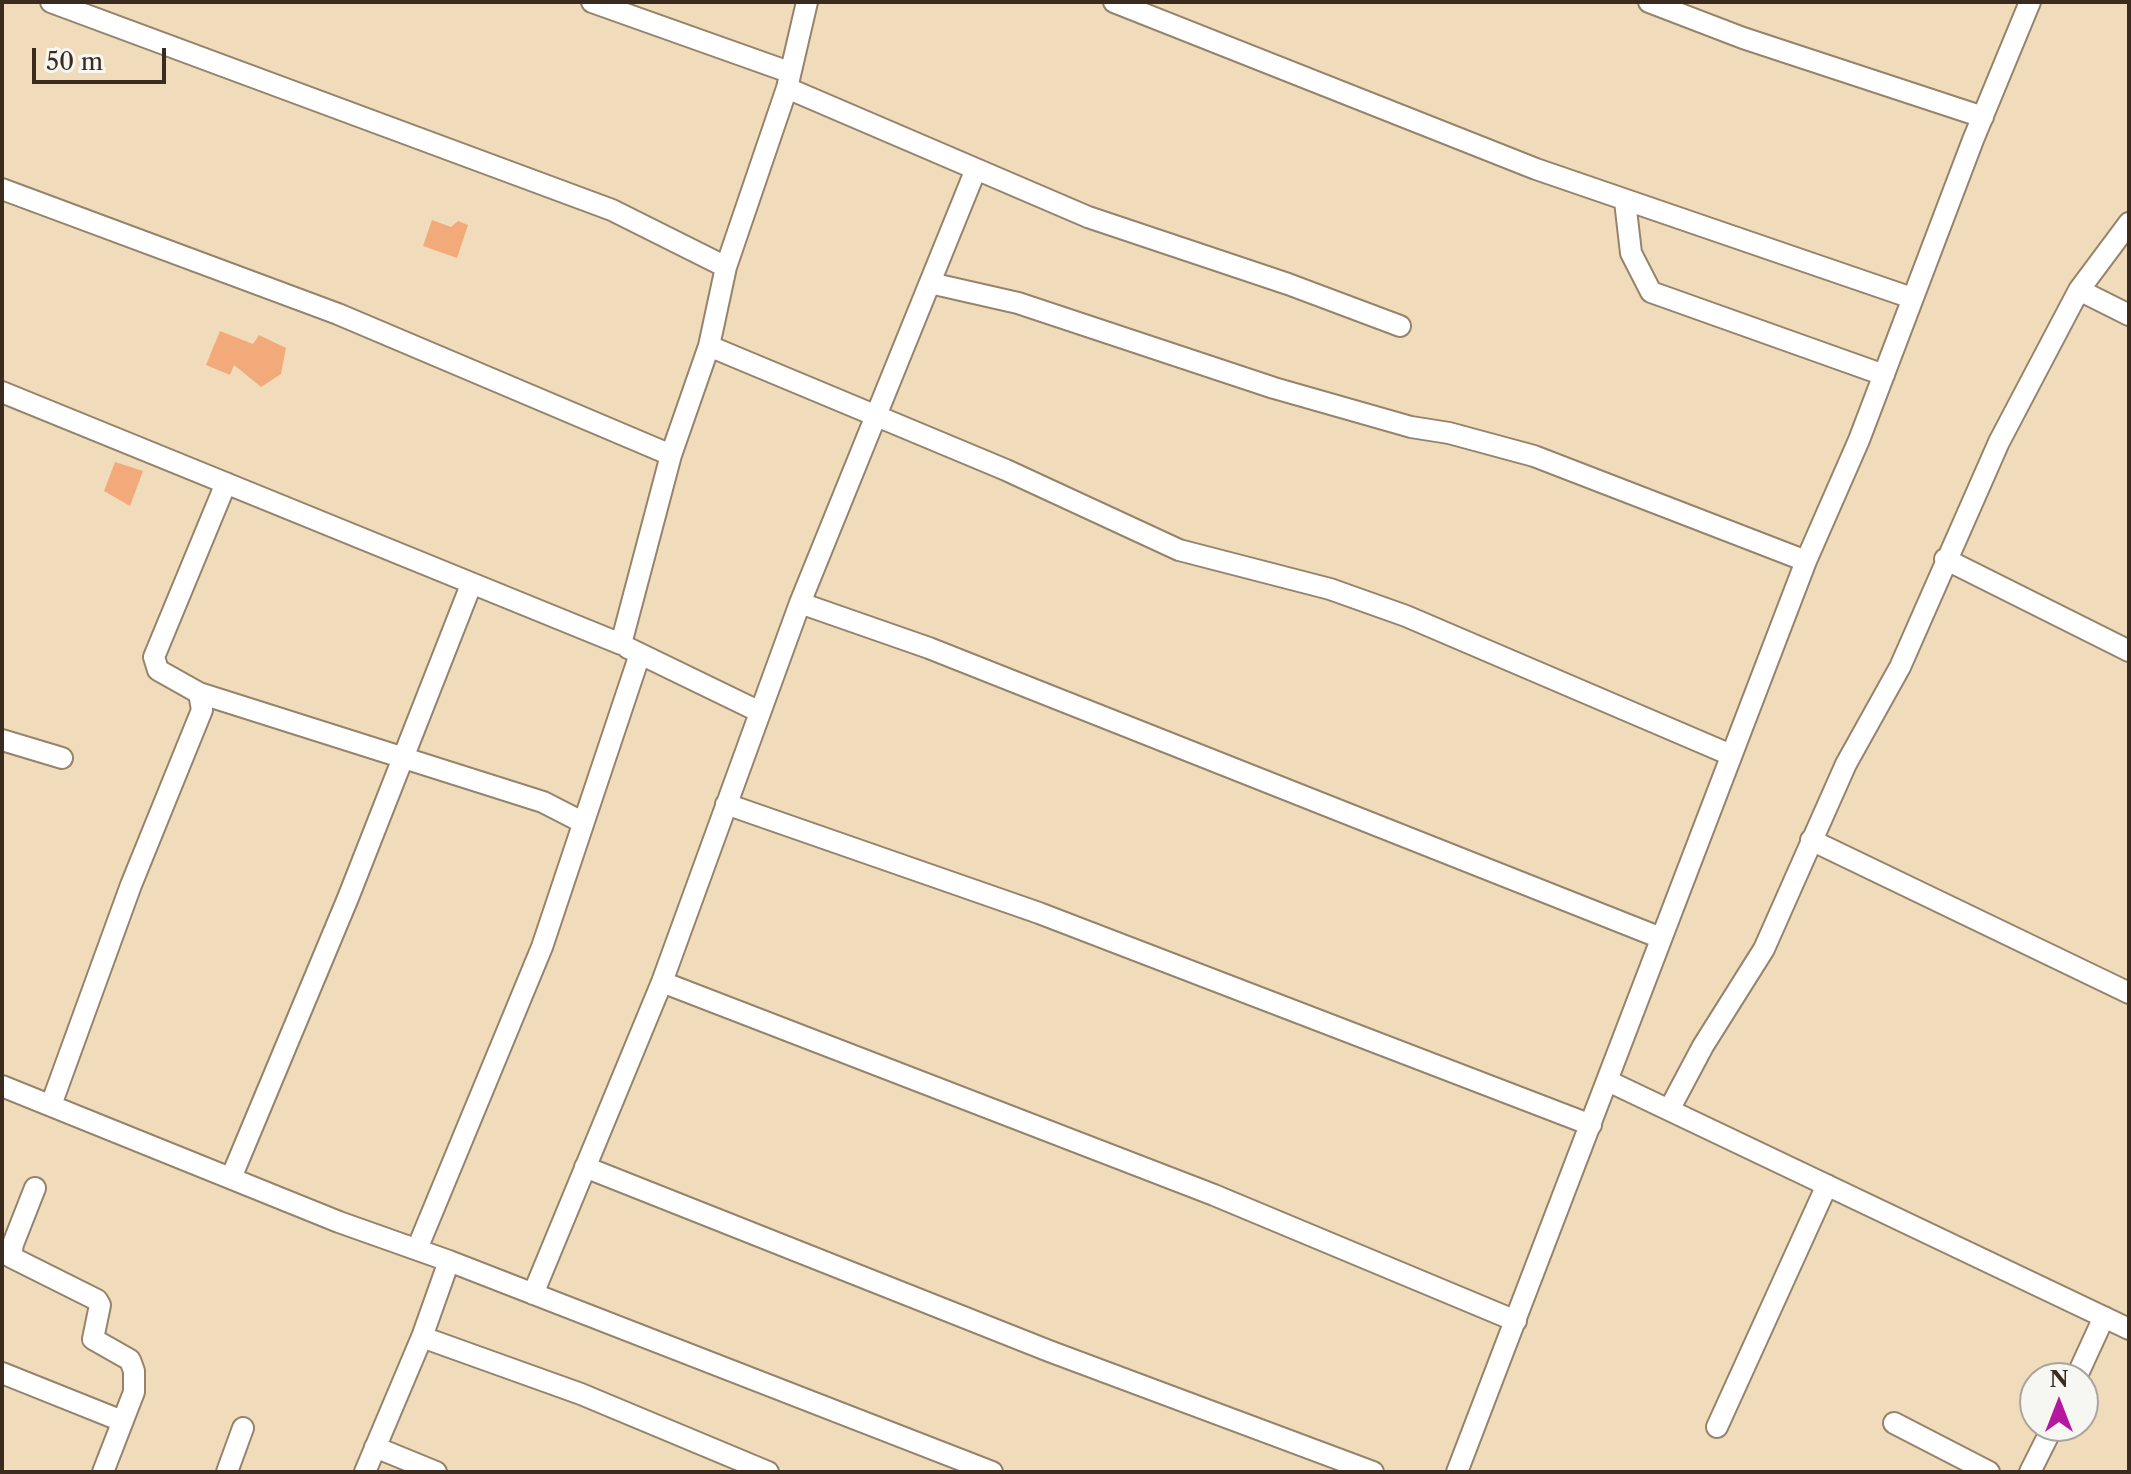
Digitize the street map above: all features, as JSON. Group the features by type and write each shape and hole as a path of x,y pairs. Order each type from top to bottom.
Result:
{"street":[{"path":"51,2 601,205 726,267"},
{"path":"592,2 788,80 976,169 1088,217 1288,284 1400,326"},
{"path":"621,644 671,455 709,346 726,267 788,80 807,2"},
{"path":"1114,2 1625,201 1912,298"},
{"path":"1649,2 1743,38 1983,117"},
{"path":"1457,1472 1806,561 1884,375 2030,2"},
{"path":"533,1294 662,982 800,603 976,169"},
{"path":"2,189 338,314 671,455"},
{"path":"1625,201 1631,253 1651,292 1884,375"},
{"path":"1669,1110 1703,1046 1750,975 1846,764 1900,667 1999,442 2079,290 2129,223"},
{"path":"930,283 1018,303 1274,388 1411,427 1461,435 1534,456 1806,561"},
{"path":"2079,290 2129,315"},
{"path":"709,346 1006,470 1179,550 1330,589 1406,616 1731,755"},
{"path":"2,392 621,644 760,712"},
{"path":"226,483 154,657 158,670 199,693 401,760 543,802 582,822"},
{"path":"1945,559 2129,651"},
{"path":"231,1178 348,898 471,585"},
{"path":"800,603 929,648 1661,938"},
{"path":"417,1249 542,947 640,654"},
{"path":"51,1105 131,885 202,710 199,693"},
{"path":"2,740 62,758"},
{"path":"726,804 1039,913 1591,1125"},
{"path":"1811,840 2129,993"},
{"path":"662,982 1201,1190 1516,1321"},
{"path":"1608,1081 2129,1329"},
{"path":"2,1086 339,1222 449,1261 992,1472"},
{"path":"585,1167 1035,1346 1373,1472"},
{"path":"1717,1427 1827,1185"},
{"path":"35,1188 9,1239 14,1262 97,1300 100,1305 93,1339 130,1360 137,1381 103,1472"},
{"path":"365,1472 422,1337 449,1261"},
{"path":"2083,1362 2104,1317"},
{"path":"422,1337 581,1394 768,1472"},
{"path":"2,1373 122,1421"},
{"path":"1894,1423 1989,1472"},
{"path":"227,1472 243,1428"},
{"path":"2030,1472 2045,1442"},
{"path":"375,1447 436,1472"}],"building":[{"path":"432,220 451,227 458,221 468,225 457,258 423,246"},
{"path":"220,331 253,344 259,335 286,348 281,374 261,387 234,365 230,375 206,365"},
{"path":"115,462 143,471 130,506 104,491"}]}
